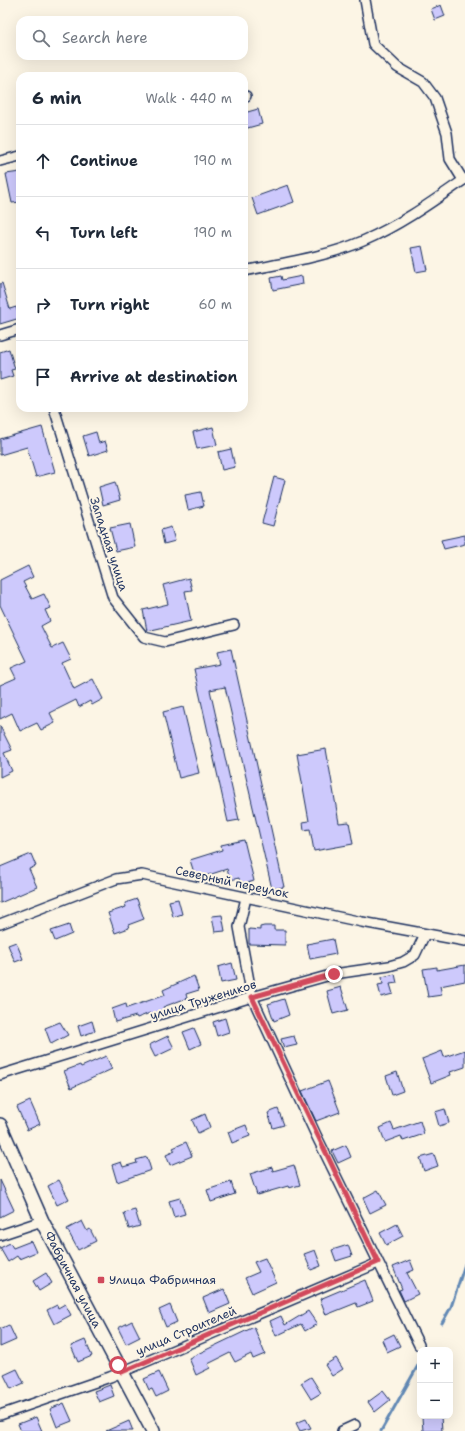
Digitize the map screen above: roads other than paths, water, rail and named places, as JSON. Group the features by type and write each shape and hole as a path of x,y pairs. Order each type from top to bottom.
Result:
{"street":[{"path":"248,270 302,259 362,242 413,215 464,180 450,160 447,133 435,98 423,82 396,67 373,44 365,0"},
{"path":"0,161 16,157"},
{"path":"0,334 16,330"},
{"name":"Западная улица","path":"55,412 113,598 144,638 164,642 234,625"},
{"name":"Северный переулок","path":"0,924 116,879 142,875 246,898 465,941"},
{"path":"246,898 239,927 252,997 419,1345"},
{"name":"улица Тружеников","path":"0,1075 252,997 334,974 389,966 404,962 415,955 425,934"},
{"name":"Фабричная улица","path":"0,1125 42,1221 153,1431"},
{"path":"0,1235 42,1221"},
{"name":"улица Строителей","path":"0,1415 122,1372 378,1262"},
{"path":"342,1431 355,1425"}],"waterway":[{"path":"442,1323 451,1307 465,1264"},
{"path":"381,1431 417,1367"}],"place":[{"name":"Улица Фабричная","path":"101,1280"}]}
